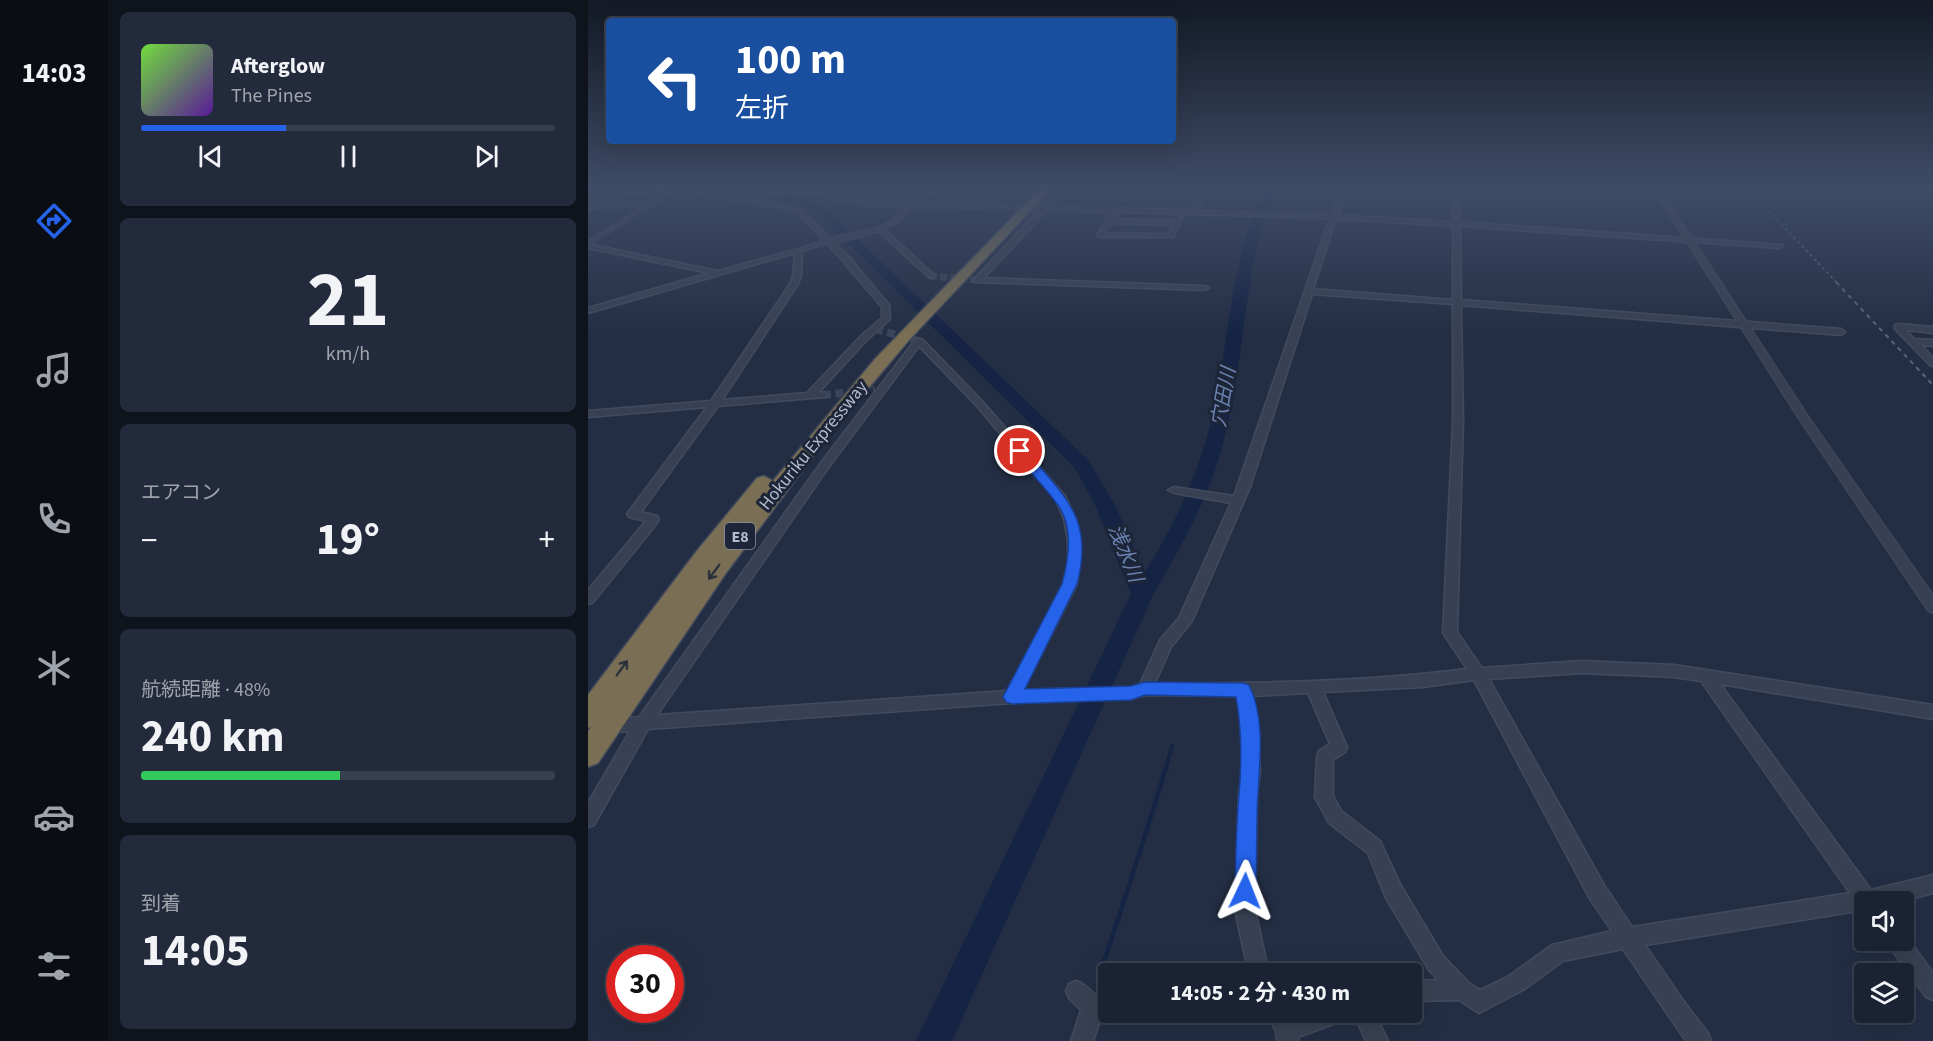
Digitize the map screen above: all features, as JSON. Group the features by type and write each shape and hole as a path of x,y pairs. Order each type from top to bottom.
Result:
{"highway":[{"name":"Hokuriku Expressway","path":"588,716 659,617 743,507 844,386 905,328 991,238"},
{"name":"Hokuriku Expressway","path":"935,296 996,238"},
{"name":"Hokuriku Expressway","path":"588,754 676,625 762,507 905,328"}],"street":[{"path":"811,395 863,339 886,319 886,307 824,238"},
{"path":"589,311 845,238"},
{"path":"889,238 930,276"},
{"path":"1020,238 978,280 1205,288"},
{"path":"1138,691 1165,644 1185,621 1258,450 1327,238"},
{"path":"1456,238 1458,422 1450,633 1478,674 1597,892 1678,1014 1700,1041"},
{"path":"1655,238 1780,246"},
{"path":"1690,240 1933,607"},
{"path":"588,245 719,273"},
{"path":"588,599 650,524 653,519 633,513 714,404 794,284 797,276 799,249"},
{"path":"1309,291 1841,332"},
{"path":"1933,330 1898,327 1933,363"},
{"path":"588,819 644,722 878,390 919,341 979,403 1068,510 1074,532 1074,568 1070,584 1012,697"},
{"path":"1912,341 1933,343"},
{"path":"588,414 823,394"},
{"path":"1174,490 1236,500"},
{"path":"617,725 1012,697 1138,691 1243,690 1423,681 1478,674 1582,668 1674,671 1933,712"},
{"path":"1706,676 1861,891"},
{"path":"1313,686 1339,747 1325,756 1324,797 1335,817 1374,847 1393,891 1436,963 1462,990 1479,1002 1516,983 1559,952 1627,938 1854,903"},
{"path":"1243,690 1248,715 1252,771 1248,793 1245,910 1257,963"},
{"path":"1906,891 1933,884"},
{"path":"1905,951 1933,990"},
{"path":"1422,991 1462,990"},
{"path":"1076,992 1093,1006 1082,1041"},
{"path":"1284,1028 1302,1023"},
{"path":"1369,1023 1377,1041"}],"waterway":[{"name":"浅水川","path":"849,238 1083,465 1106,507 1142,594"},
{"name":"穴田川","path":"1142,594 1165,556 1196,496 1211,455 1222,411 1252,238"},
{"name":"浅水川","path":"934,1041 1142,594"},
{"path":"1165,772 1172,746"},
{"path":"1104,963 1165,770"}],"tunnel":[{"path":"930,276 978,280"},
{"path":"875,329 919,341"},
{"path":"823,395 875,390"}],"railway":[{"path":"1794,238 1838,284"},
{"path":"1836,282 1933,385"}],"route":[{"path":"1020,451 1068,510 1074,532 1074,568 1070,584 1012,697 1131,693 1145,688 1243,690 1250,731 1249,757 1252,771 1248,793 1249,836 1245,891"}]}
